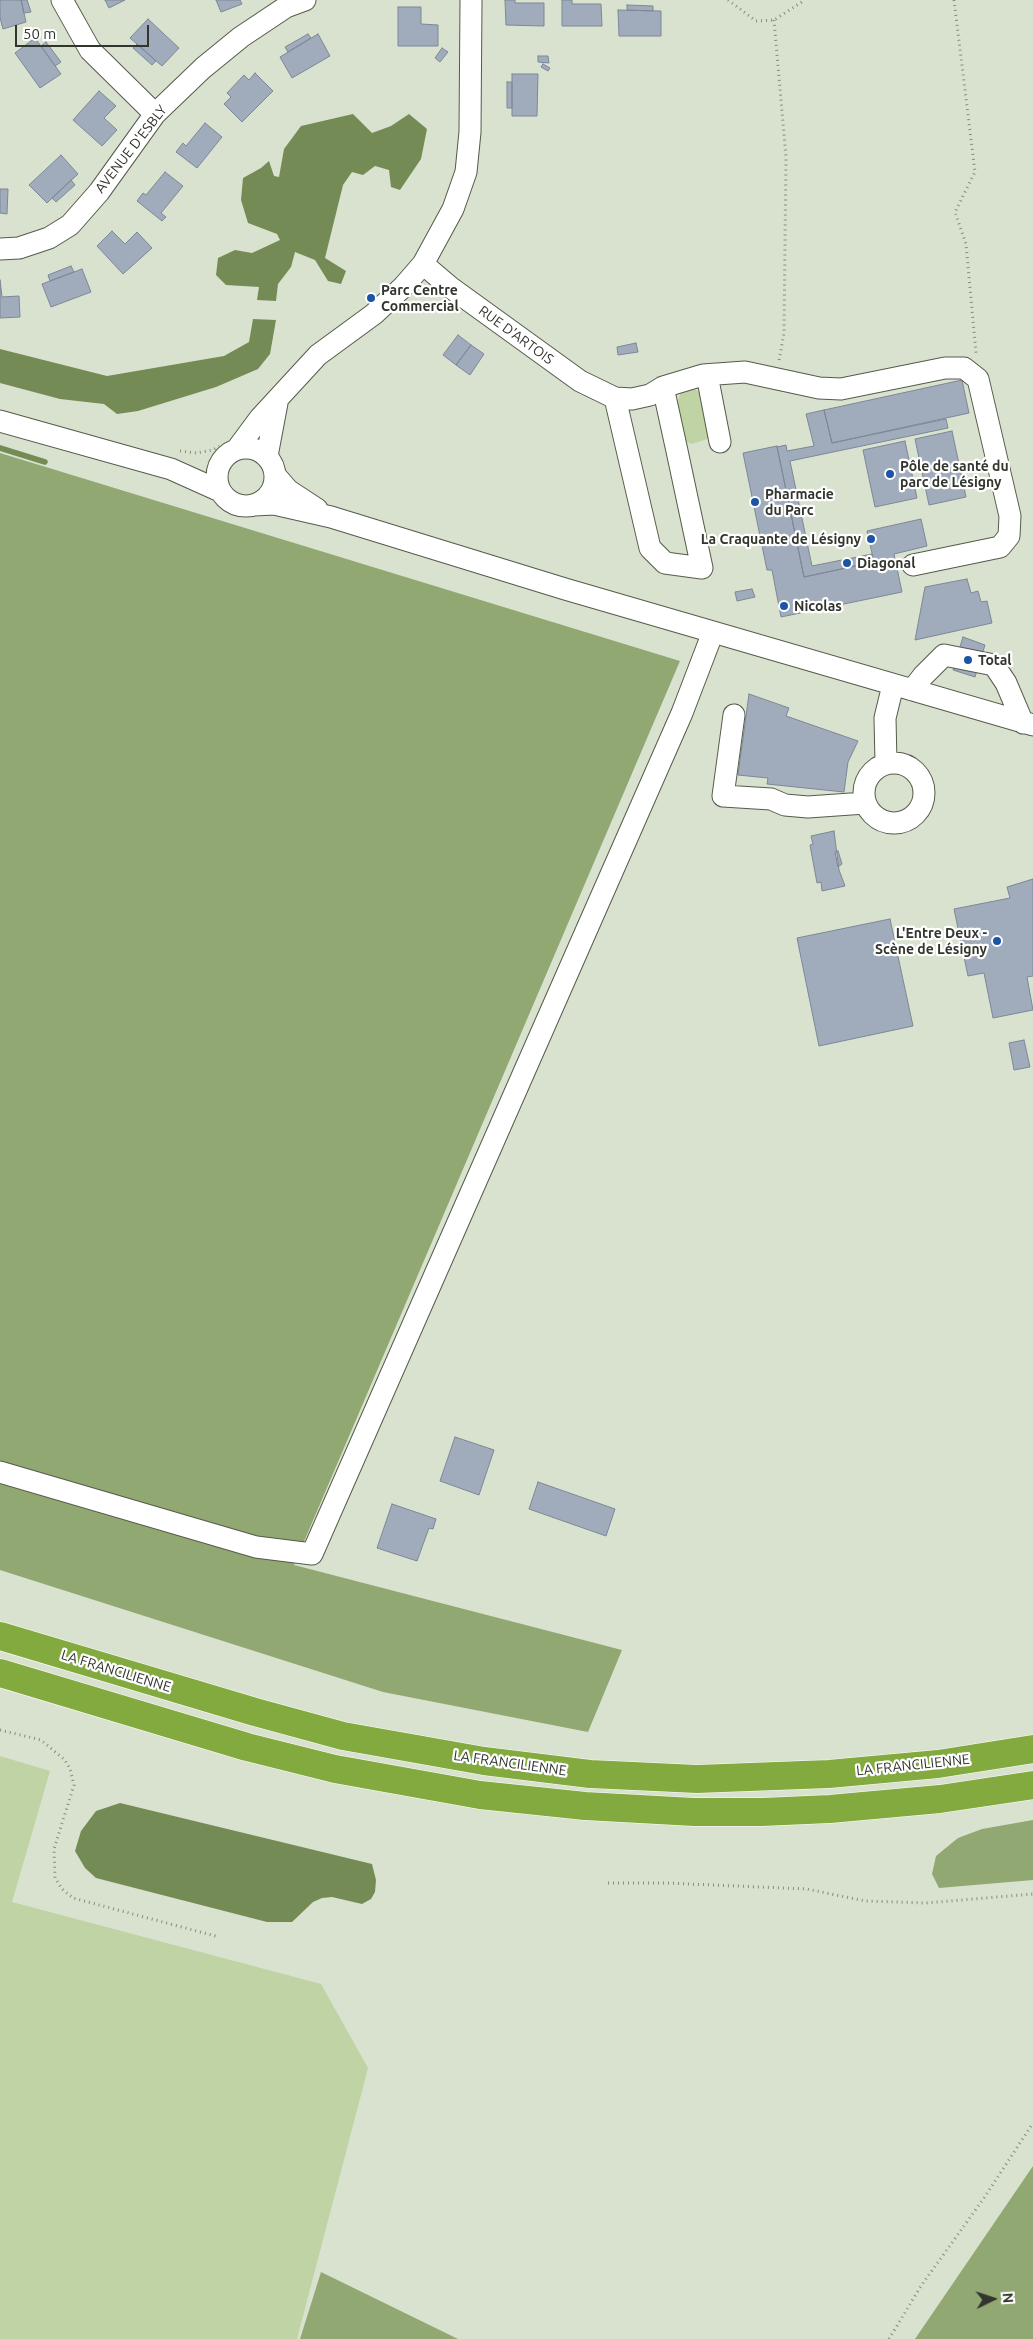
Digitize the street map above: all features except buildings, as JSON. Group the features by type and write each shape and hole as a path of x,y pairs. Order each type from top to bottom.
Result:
{"highway":[{"name":"LA FRANCILIENNE","path":"0,1636 255,1712 343,1736 484,1761 590,1774 697,1779 829,1774 938,1764 1033,1749"},
{"path":"0,1672 291,1758 335,1769 480,1796 585,1806 694,1812 762,1812 830,1809 940,1799 1033,1785"}],"street":[{"path":"62,0 90,50 155,114"},
{"path":"220,491 216,475 229,454 278,400 295,378 318,355 374,314 403,287 423,264 453,209 466,172 470,132 471,0"},
{"name":"AVENUE D'ESBLY","path":"0,249 19,248 49,238 70,225 99,192 155,114 203,68 241,37 291,2"},
{"name":"RUE D'ARTOIS","path":"423,264 450,287 580,381 615,398"},
{"path":"663,387 702,568 665,563 650,548 615,398 632,399 650,395 663,387 707,375 745,372 819,388 841,389 945,368 964,368 978,379 1010,516 1009,536 1000,547 913,565"},
{"path":"707,375 720,442"},
{"path":"254,505 270,494 269,438 278,400"},
{"path":"0,422 171,469 220,491 234,504 274,504 331,517 565,589 1028,724"},
{"path":"171,469 253,449 303,502 331,517"},
{"path":"0,1472 256,1547 312,1554 682,714 713,632"},
{"path":"886,764 885,718 902,688 923,676 944,655 994,665 1028,724"},
{"path":"734,715 723,796 771,799 785,804 808,808 865,803"},
{"path":"886,764 906,765 914,770 924,788 920,807 906,821 886,822 877,818 865,803 863,793 870,774 886,764"}],"path":[{"path":"728,0 756,21 774,20 805,0"},
{"path":"954,0 975,172 955,212 966,244 978,379"},
{"path":"774,20 786,157 784,334 776,380"},
{"path":"0,1730 42,1740 65,1760 70,1769 74,1786 54,1849 55,1878 62,1889 73,1898 220,1937"},
{"path":"608,1883 666,1882 797,1889 865,1901 926,1903 1033,1894"},
{"path":"889,2339 920,2286 984,2198 1033,2123"}],"shaded area":[{"path":"353,114 372,133 391,126 409,114 427,129 421,159 400,190 391,187 389,170 375,166 363,175 352,172 343,185 325,258 346,271 341,284 328,281 315,260 295,252 291,267 278,284 276,301 257,300 259,287 226,285 216,275 218,258 235,250 252,253 280,240 277,234 248,223 241,200 243,178 269,161 274,176 279,177 284,149 301,126"},
{"path":"253,319 276,320 270,354 258,369 216,387 138,411 117,414 104,404 60,399 0,383 0,349 107,376 224,356 249,342"},
{"path":"693,388 702,394 710,438 692,444 685,441 677,404 681,391"},
{"path":"0,453 680,661 294,1565 622,1650 588,1732 383,1692 0,1570"},
{"path":"0,1756 50,1771 12,1902 321,1984 368,2068 297,2339 0,2339"},
{"path":"120,1803 372,1864 376,1880 375,1892 371,1899 362,1904 332,1897 322,1898 313,1902 292,1922 267,1922 96,1878 85,1868 75,1851 81,1831 96,1811"},
{"path":"1033,1820 1033,1880 939,1888 932,1874 936,1856 958,1838 982,1829"},
{"path":"1033,2166 1033,2339 915,2339"},
{"path":"321,2272 458,2339 300,2339"}],"waterway":[{"path":"0,448 45,462"}],"place":[{"name":"Parc Centre Commercial","path":"371,298"},
{"name":"Pôle de santé du parc de Lésigny","path":"890,474"},
{"name":"Pharmacie du Parc","path":"755,502"},
{"name":"La Craquante de Lésigny","path":"871,539"},
{"name":"Diagonal","path":"847,563"},
{"name":"Nicolas","path":"784,606"},
{"name":"Total","path":"968,660"},
{"name":"L'Entre Deux - Scène de Lésigny","path":"997,941"}]}
